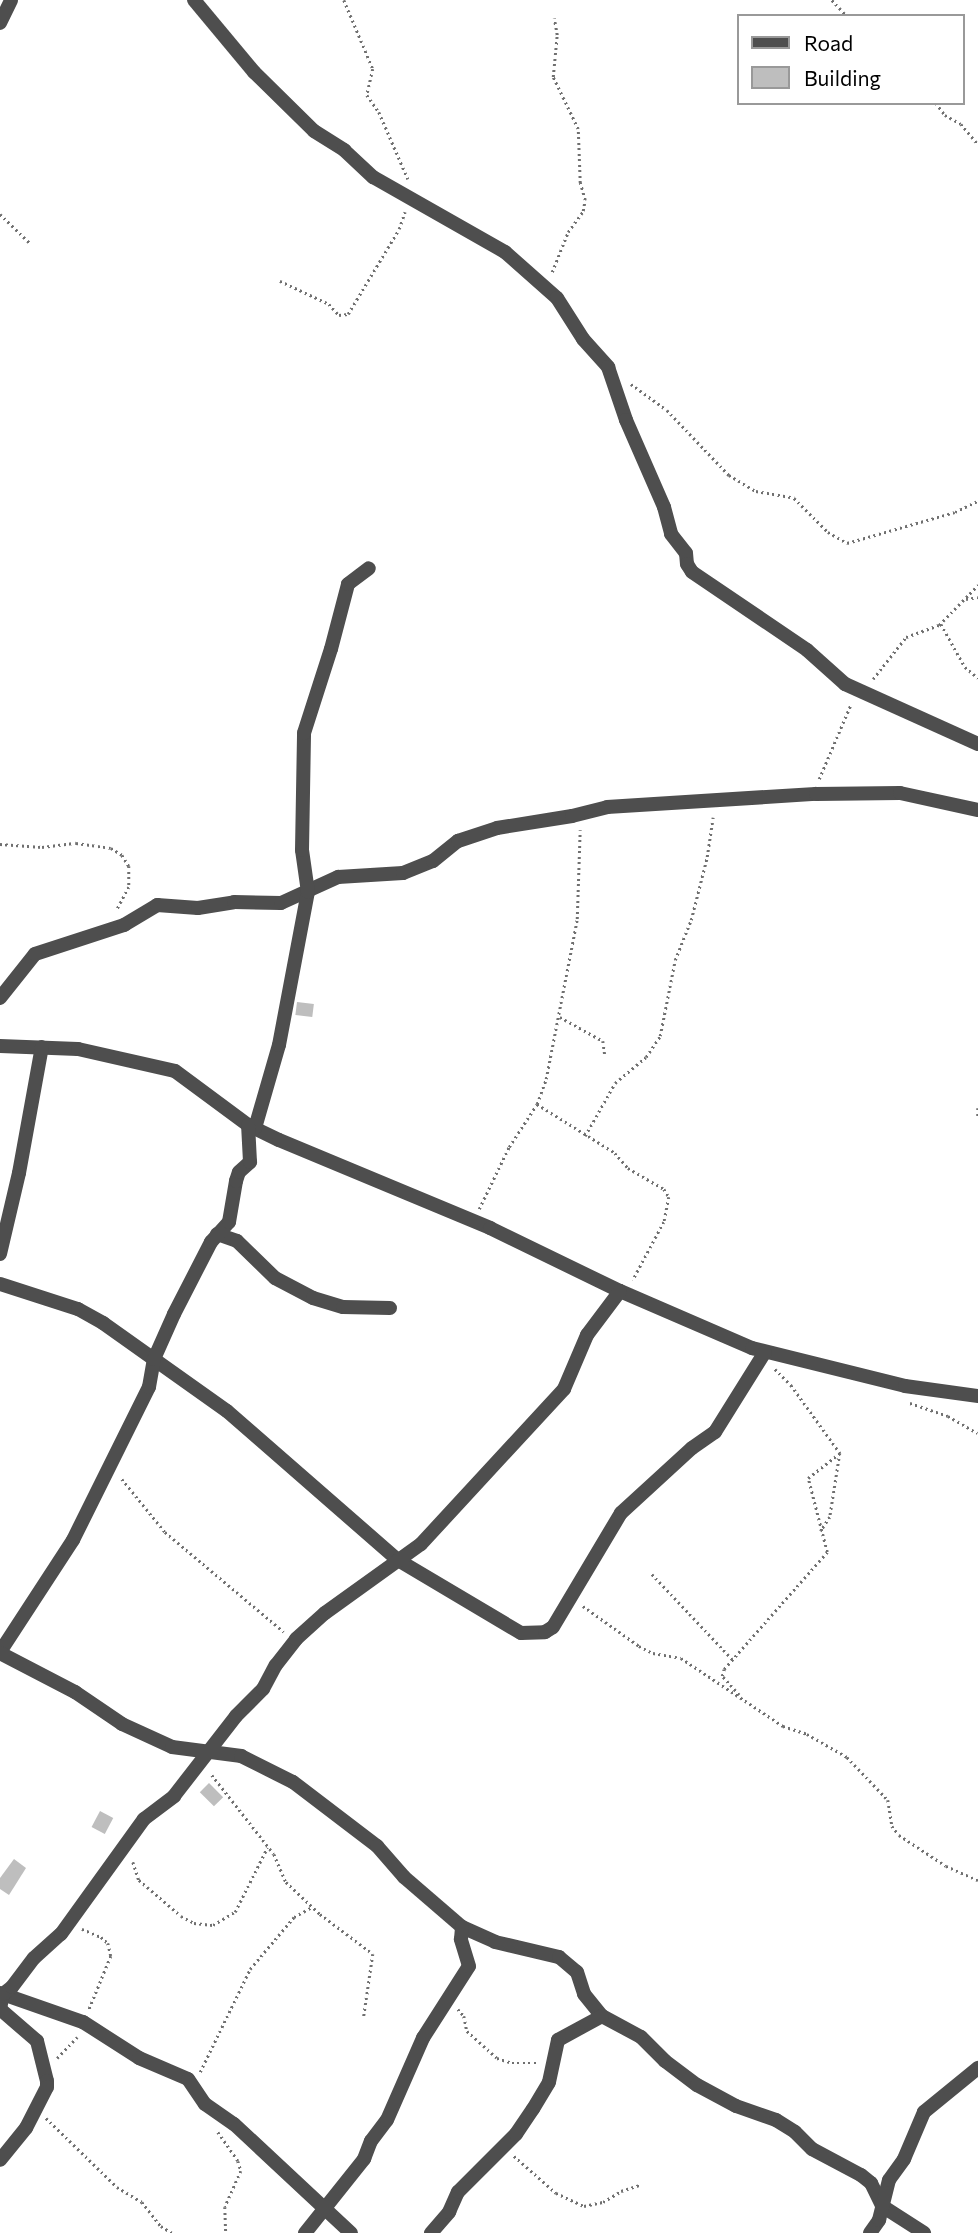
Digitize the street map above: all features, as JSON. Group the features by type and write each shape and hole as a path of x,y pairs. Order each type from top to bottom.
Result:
{"street":[{"path":"0,23 11,0"},
{"path":"194,0 254,72 314,131 344,150 373,177 407,190 505,252 557,299 583,339 608,367 626,420 664,507 671,534 686,553 689,568 807,650 839,680 900,711 978,744"},
{"path":"369,568 348,584 331,649 304,733 302,850 308,892 279,1045 251,1126 250,1162 239,1172 229,1222 217,1234 154,1359 153,1378 112,1461 61,1559 5,1635 0,1652 75,1692 122,1724 172,1747 206,1755 242,1756 293,1782 377,1846 404,1877 462,1927 495,1942 559,1957 577,1972 584,1994 602,2016 641,2037 665,2061 697,2085 736,2106 776,2120 795,2132 813,2149 861,2175 871,2183 882,2206 924,2233"},
{"path":"0,998 35,954 124,925 157,905 198,908 234,902 265,905 281,903 338,877 404,873 433,860 458,841 497,828 607,807 812,794 900,793 978,810"},
{"path":"0,1046 78,1049 175,1071 251,1126 473,1221 639,1300 764,1354 905,1386 978,1396"},
{"path":"0,1254 19,1173 42,1047"},
{"path":"217,1234 237,1241 275,1278 313,1298 343,1307 390,1308"},
{"path":"0,1284 78,1308 227,1411 398,1560 521,1633 545,1632 553,1627 621,1513 692,1448 715,1432 764,1354"},
{"path":"0,2160 37,2108 47,2087 37,2041 0,2009 1,1994 69,1924 147,1816 174,1796 263,1689 288,1651 325,1613 421,1544 564,1389 587,1335 620,1291"},
{"path":"305,2233 364,2159 374,2136 387,2120 409,2065 469,1964 462,1945 462,1927"},
{"path":"1,1994 84,2023 139,2058 177,2073 194,2084 205,2104 234,2124 351,2233"},
{"path":"431,2233 449,2212 458,2192 520,2130 542,2095 560,2038 602,2016"},
{"path":"870,2233 879,2220 889,2180 904,2159 924,2112 978,2068"}],"path":[{"path":"280,281 329,304 339,315 352,312 378,260 399,229 405,208 407,190 402,169 379,112 367,95 373,69 344,0"},
{"path":"832,0 845,14"},
{"path":"554,18 554,77 578,129 579,178 585,200 583,211 568,232 552,273 557,299"},
{"path":"938,105 945,115 961,124 978,144"},
{"path":"0,214 31,244"},
{"path":"629,383 667,410 729,475 756,491 794,498 828,532 847,543 955,512 978,501"},
{"path":"812,794 859,689 884,667 906,637 941,624 978,584"},
{"path":"966,600 978,597"},
{"path":"941,624 965,667 978,678"},
{"path":"585,1136 615,1083 646,1057 660,1036 675,960 691,920 707,858 715,799"},
{"path":"473,1221 509,1147 537,1104 560,1017 577,919 580,814"},
{"path":"0,844 42,847 87,844 111,848 122,855 129,866 129,887 124,901 102,933"},
{"path":"560,1017 603,1041 605,1055"},
{"path":"537,1104 615,1153 628,1168 660,1184 669,1197 664,1222 633,1277 639,1300"},
{"path":"978,1108 978,1117"},
{"path":"764,1354 841,1452 830,1517 821,1531"},
{"path":"904,1399 917,1407 948,1416 978,1433"},
{"path":"741,1698 721,1674 826,1555 808,1478 841,1452"},
{"path":"112,1461 125,1485 165,1532 282,1628 288,1651"},
{"path":"652,1574 732,1659"},
{"path":"571,1599 604,1618 639,1646 653,1653 681,1658 783,1726 807,1734 847,1757 888,1800 892,1826 899,1835 946,1866 978,1880"},
{"path":"206,1755 274,1854 286,1882 373,1954 364,2016"},
{"path":"129,1841 139,1880 181,1916 194,1923 213,1925 234,1912 267,1847"},
{"path":"194,2084 250,1969 293,1917 313,1906"},
{"path":"45,2075 84,2023 111,1956 108,1944 101,1937 69,1924"},
{"path":"447,2001 461,2011 467,2031 496,2058 512,2063 553,2062"},
{"path":"37,2108 117,2187 142,2202 161,2226 172,2233"},
{"path":"215,2128 238,2161 241,2171 225,2207 226,2233"},
{"path":"503,2147 556,2193 584,2206 604,2202 621,2191 639,2185"}],"building":[{"path":"297,1002 314,1004 312,1017 295,1015"},
{"path":"209,1783 223,1797 214,1806 200,1792"},
{"path":"100,1811 113,1818 105,1834 92,1827"},
{"path":"14,1859 26,1868 9,1895 0,1889 0,1878"}]}
